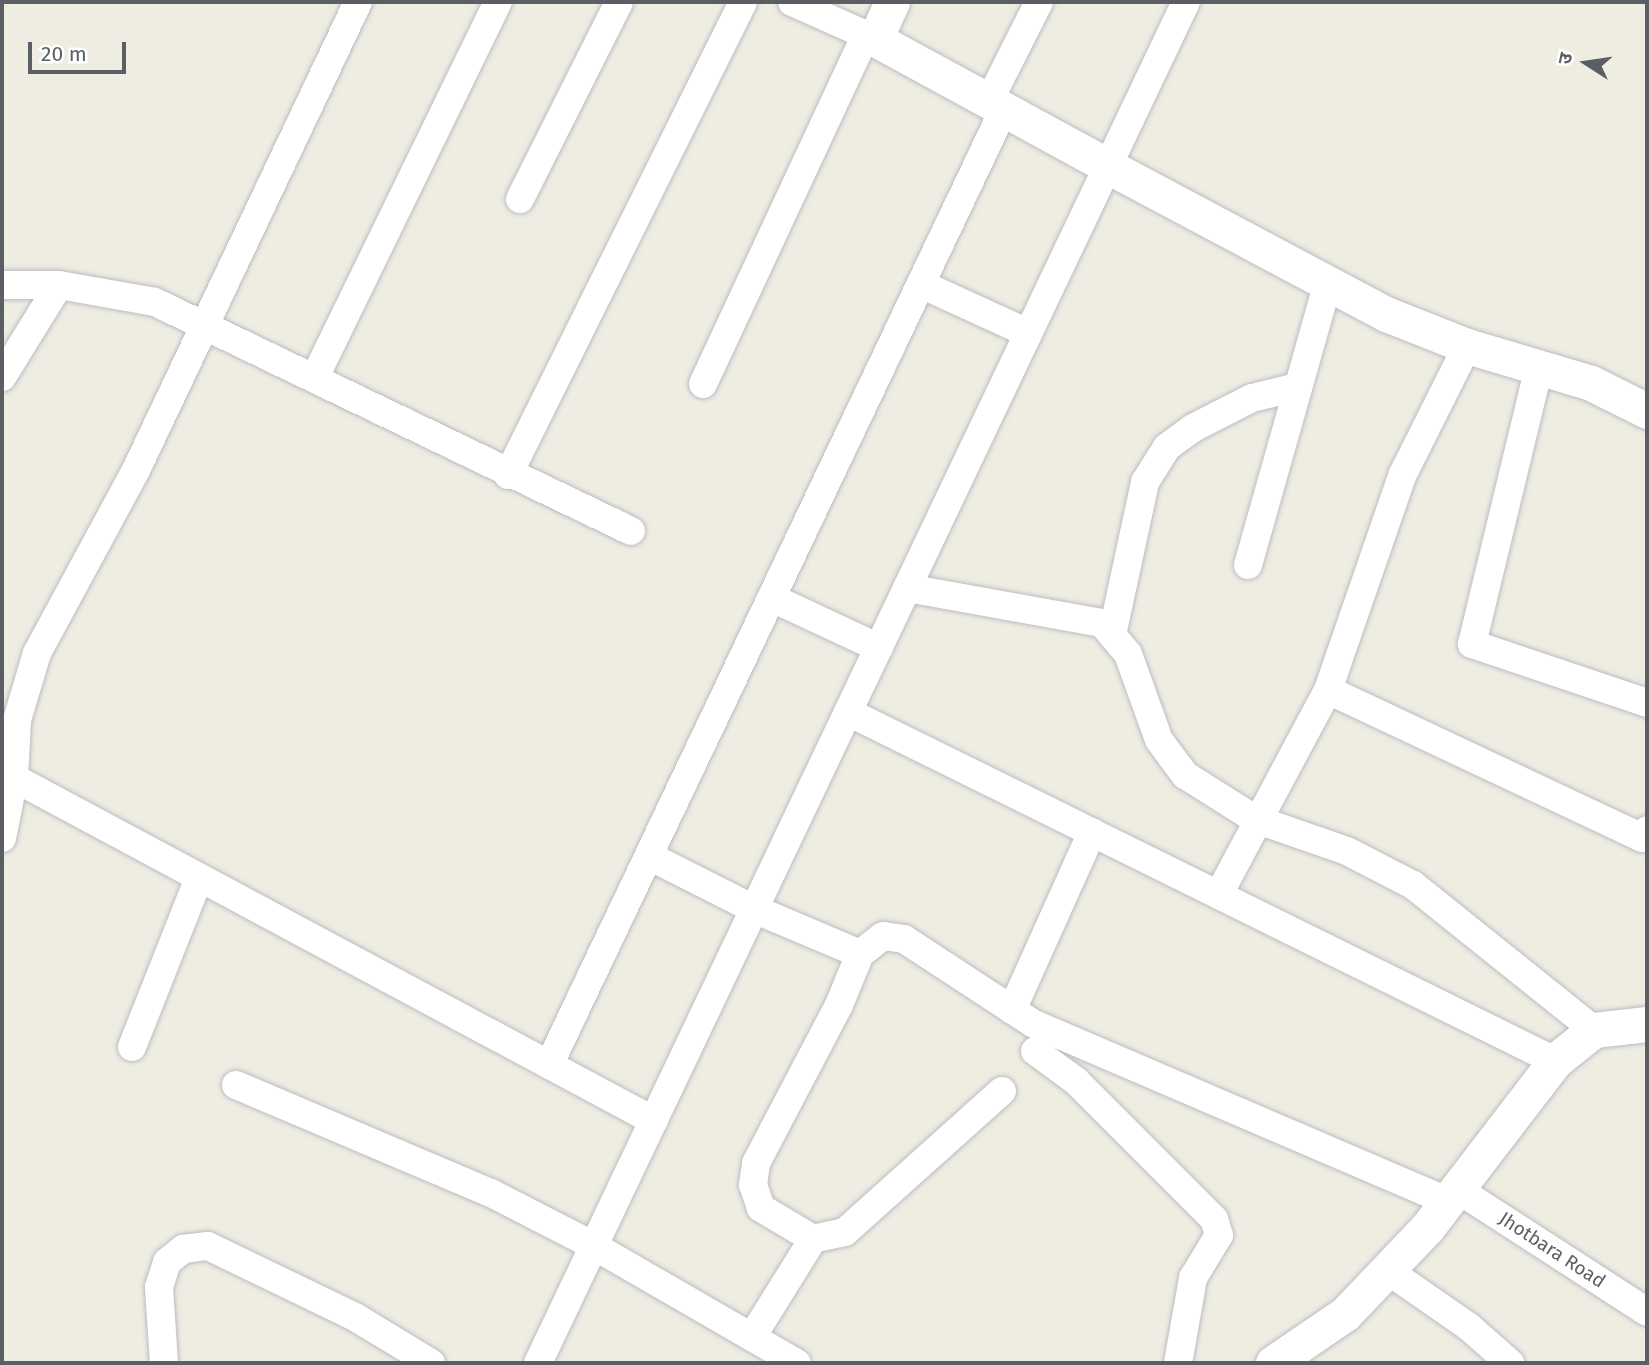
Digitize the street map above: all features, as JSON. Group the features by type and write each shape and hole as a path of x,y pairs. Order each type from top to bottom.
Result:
{"street":[{"path":"2,838 18,720 37,653 136,470 358,2"},
{"path":"315,377 498,2"},
{"path":"520,199 619,2"},
{"path":"508,475 743,2"},
{"path":"792,2 870,37 1386,314 1467,346 1591,383 1647,411"},
{"path":"703,384 870,37 892,2"},
{"path":"549,1065 921,284 1039,2"},
{"path":"538,1363 1186,2"},
{"path":"1248,565 1328,283"},
{"path":"921,284 1028,333"},
{"path":"2,285 59,285 155,302 315,377 508,475 631,531"},
{"path":"2,377 59,285"},
{"path":"1219,894 1255,819 1328,690 1403,474 1467,346"},
{"path":"1539,367 1472,644 1647,704"},
{"path":"1112,635 1145,482 1167,447 1192,428 1252,398 1297,387"},
{"path":"907,588 1102,623 1128,654 1159,740 1185,775 1255,819 1347,851 1413,885 1594,1030"},
{"path":"772,598 879,648"},
{"path":"1328,690 1642,838 1647,830"},
{"path":"848,712 1555,1061"},
{"path":"8,791 199,878 654,1121"},
{"path":"1012,1010 1092,832"},
{"path":"649,856 754,909 860,954 839,1005 756,1163 753,1185 761,1208 813,1239 845,1232 864,1218 1002,1091"},
{"path":"132,1048 199,878"},
{"name":"Jhotbara Road","path":"860,954 883,936 904,939 1034,1024 1452,1195 1647,1312"},
{"path":"1273,1363 1345,1314 1387,1270 1452,1195 1555,1061 1594,1030 1647,1024"},
{"path":"1035,1051 1076,1081 1214,1219 1219,1235 1193,1279 1178,1363"},
{"path":"236,1085 491,1194 594,1246 797,1363"},
{"path":"752,1337 813,1239"},
{"path":"164,1363 159,1287 167,1262 183,1249 208,1246 355,1317 431,1363"},
{"path":"1387,1270 1469,1326 1510,1363"}]}
